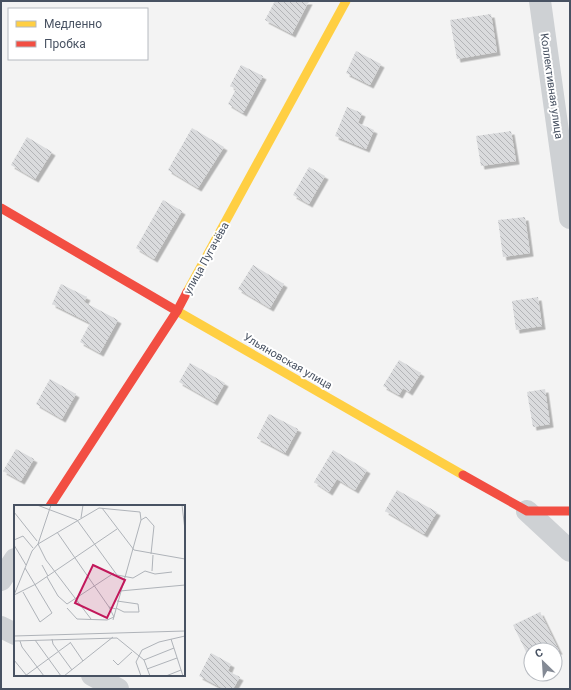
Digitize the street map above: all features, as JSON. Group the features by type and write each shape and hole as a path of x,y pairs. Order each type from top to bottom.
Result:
{"street":[{"name":"улица Пугачёва","path":"51,505 177,311 346,1"},
{"name":"Коллективная улица","path":"540,1 569,206"},
{"name":"Ульяновская улица","path":"1,208 177,311 527,511 570,511"},
{"path":"527,511 570,551"},
{"path":"1,580 14,560"},
{"path":"1,627 14,634"},
{"path":"94,676 118,689"}],"building":[{"path":"275,1 309,1 292,34 265,20"},
{"path":"491,14 497,52 457,59 450,20"},
{"path":"356,51 381,64 370,85 346,73"},
{"path":"241,65 263,76 243,113 228,104 236,89 230,86"},
{"path":"347,107 362,113 358,123 374,130 366,149 335,136"},
{"path":"192,128 224,147 198,188 168,170"},
{"path":"511,131 516,161 481,166 476,136"},
{"path":"27,137 52,152 35,179 11,165"},
{"path":"309,167 325,176 309,204 293,195"},
{"path":"163,200 182,211 154,259 136,248"},
{"path":"525,217 530,253 503,257 498,220"},
{"path":"253,265 284,284 270,308 238,289"},
{"path":"61,284 87,297 84,302 118,320 100,353 80,342 90,323 52,304"},
{"path":"538,297 542,326 516,330 512,301"},
{"path":"399,360 421,373 409,392 403,388 399,395 383,386"},
{"path":"190,363 225,383 214,402 179,382"},
{"path":"50,379 76,394 62,419 36,404"},
{"path":"545,389 550,424 533,427 527,392"},
{"path":"269,414 298,429 285,453 257,438"},
{"path":"16,449 34,459 21,481 3,471"},
{"path":"333,450 367,470 355,490 337,479 329,492 314,482"},
{"path":"397,490 437,512 424,534 385,511"},
{"path":"540,612 555,642 523,642 523,646 513,625"},
{"path":"211,653 231,664 228,671 240,677 233,689 224,689 199,676"}],"traffic: slow":[{"path":"187,292 346,1"},
{"path":"177,311 463,475"}],"traffic: jam":[{"path":"1,208 177,311"},
{"path":"51,505 177,311 187,292"},
{"path":"463,475 527,511 570,511"}]}
